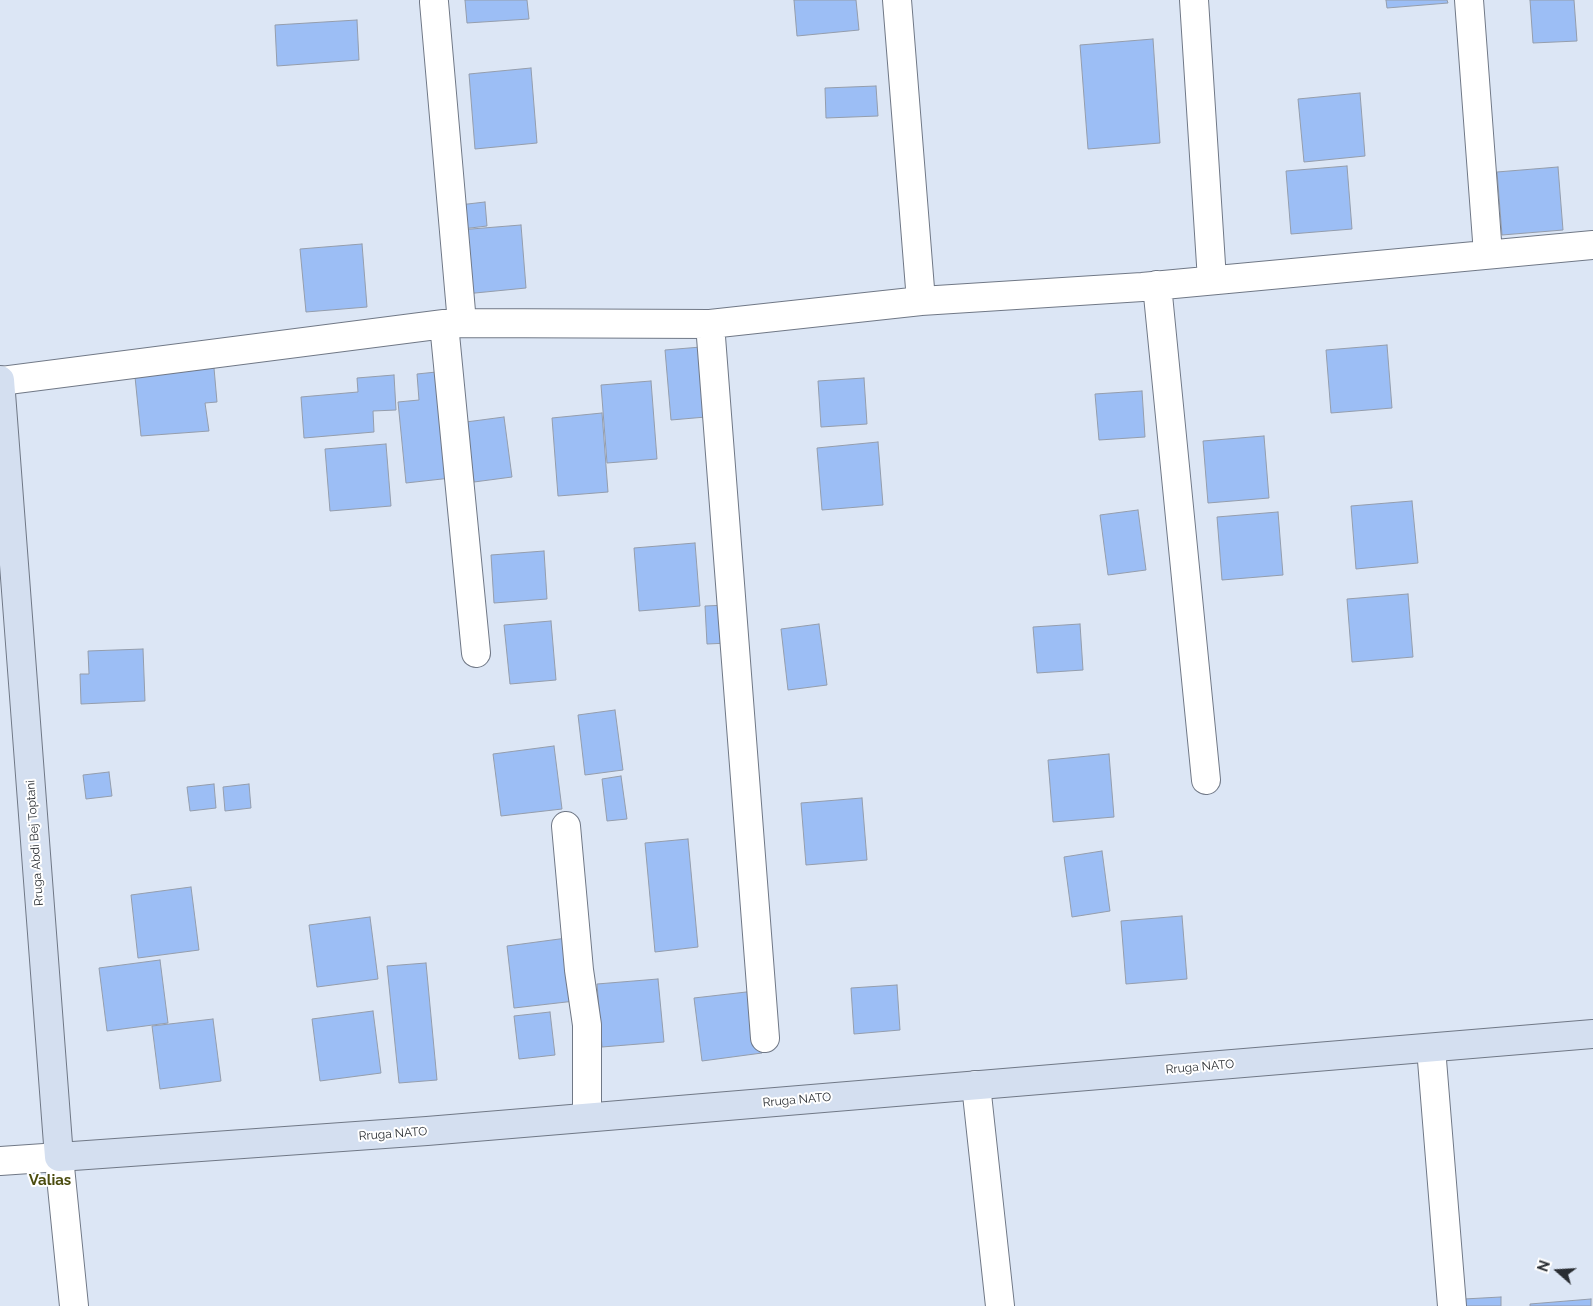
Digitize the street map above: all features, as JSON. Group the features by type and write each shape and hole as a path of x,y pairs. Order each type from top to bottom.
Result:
{"main road":[{"name":"Rruga Abdi Bej Toptani","path":"0,380 59,1157"},
{"name":"Rruga NATO","path":"59,1157 417,1132 1593,1034"}],"street":[{"path":"897,0 921,301"},
{"path":"1194,0 1212,280"},
{"path":"1469,0 1488,254"},
{"path":"434,2 453,324 476,653"},
{"path":"0,380 453,324 710,324 921,301 1157,285 1593,245"},
{"path":"1157,285 1206,780"},
{"path":"710,324 765,1038"},
{"path":"566,826 579,970 587,1025 587,1118"},
{"path":"1431,1048 1452,1306"},
{"path":"976,1086 1000,1306"},
{"name":"Rruga NATO","path":"0,1162 59,1157"},
{"name":"Rruga Abdi Bej Toptani","path":"59,1157 74,1306"}],"building":[{"path":"465,0 527,0 529,19 467,23"},
{"path":"794,0 856,0 859,30 797,36"},
{"path":"1386,0 1447,0 1448,3 1387,8"},
{"path":"1530,0 1574,0 1577,41 1533,43"},
{"path":"357,20 359,60 277,66 275,25"},
{"path":"1153,39 1160,143 1088,149 1080,45"},
{"path":"531,68 537,143 475,149 469,74"},
{"path":"876,86 878,116 826,118 825,88"},
{"path":"1360,93 1365,156 1304,162 1298,99"},
{"path":"1347,166 1352,229 1291,234 1286,171"},
{"path":"1558,167 1563,230 1502,235 1497,172"},
{"path":"485,202 487,226 462,229 459,205"},
{"path":"521,225 526,288 465,294 459,230"},
{"path":"362,244 367,307 306,312 300,249"},
{"path":"1387,345 1392,408 1331,413 1326,350"},
{"path":"701,347 706,417 671,420 665,350"},
{"path":"214,368 217,402 205,403 209,431 141,436 135,377"},
{"path":"446,371 451,478 406,483 398,402 419,400 417,374"},
{"path":"394,375 396,410 373,411 374,432 304,438 301,397 358,392 357,378"},
{"path":"864,378 867,424 821,427 818,381"},
{"path":"651,381 657,459 607,463 601,385"},
{"path":"1142,391 1145,437 1099,440 1095,394"},
{"path":"602,413 608,492 558,496 552,418"},
{"path":"504,417 512,477 474,482 466,422"},
{"path":"1264,436 1269,498 1208,503 1203,441"},
{"path":"878,442 883,505 822,510 817,448"},
{"path":"386,444 391,506 330,511 325,449"},
{"path":"1412,501 1418,563 1356,569 1351,506"},
{"path":"1138,510 1146,570 1108,575 1100,515"},
{"path":"1278,512 1283,575 1222,580 1217,517"},
{"path":"695,543 700,606 639,611 634,548"},
{"path":"544,551 547,599 494,603 491,555"},
{"path":"1408,594 1413,657 1352,662 1347,599"},
{"path":"728,605 729,643 707,644 705,606"},
{"path":"551,621 556,680 510,684 504,625"},
{"path":"819,624 827,685 788,690 781,629"},
{"path":"1080,624 1083,670 1037,673 1033,627"},
{"path":"143,649 145,701 81,704 80,674 89,674 88,651"},
{"path":"615,710 623,770 585,775 578,715"},
{"path":"554,746 562,809 501,816 493,754"},
{"path":"1109,754 1114,817 1053,822 1048,760"},
{"path":"109,772 112,796 86,799 83,775"},
{"path":"621,776 627,819 607,821 602,779"},
{"path":"214,784 216,808 190,811 187,787"},
{"path":"249,784 251,808 225,811 223,787"},
{"path":"862,798 867,860 806,865 801,803"},
{"path":"688,839 698,947 655,952 645,843"},
{"path":"1102,851 1110,911 1072,917 1064,857"},
{"path":"191,887 199,950 138,958 131,895"},
{"path":"1182,916 1187,979 1126,984 1121,921"},
{"path":"370,917 378,979 317,987 309,925"},
{"path":"567,938 575,1001 514,1008 507,946"},
{"path":"160,960 168,1023 107,1031 99,968"},
{"path":"426,963 437,1080 399,1083 387,966"},
{"path":"658,979 664,1042 602,1047 597,984"},
{"path":"897,985 900,1030 854,1034 851,988"},
{"path":"755,991 762,1053 702,1061 694,998"},
{"path":"373,1011 381,1073 320,1081 312,1019"},
{"path":"550,1012 555,1055 519,1059 514,1016"},
{"path":"213,1019 221,1081 160,1089 152,1026"},
{"path":"1501,1297 1501,1306 1464,1306 1464,1299"},
{"path":"1591,1299 1591,1306 1530,1306 1530,1304"}],"district":[{"name":"Valias","path":"50,1180"}]}
